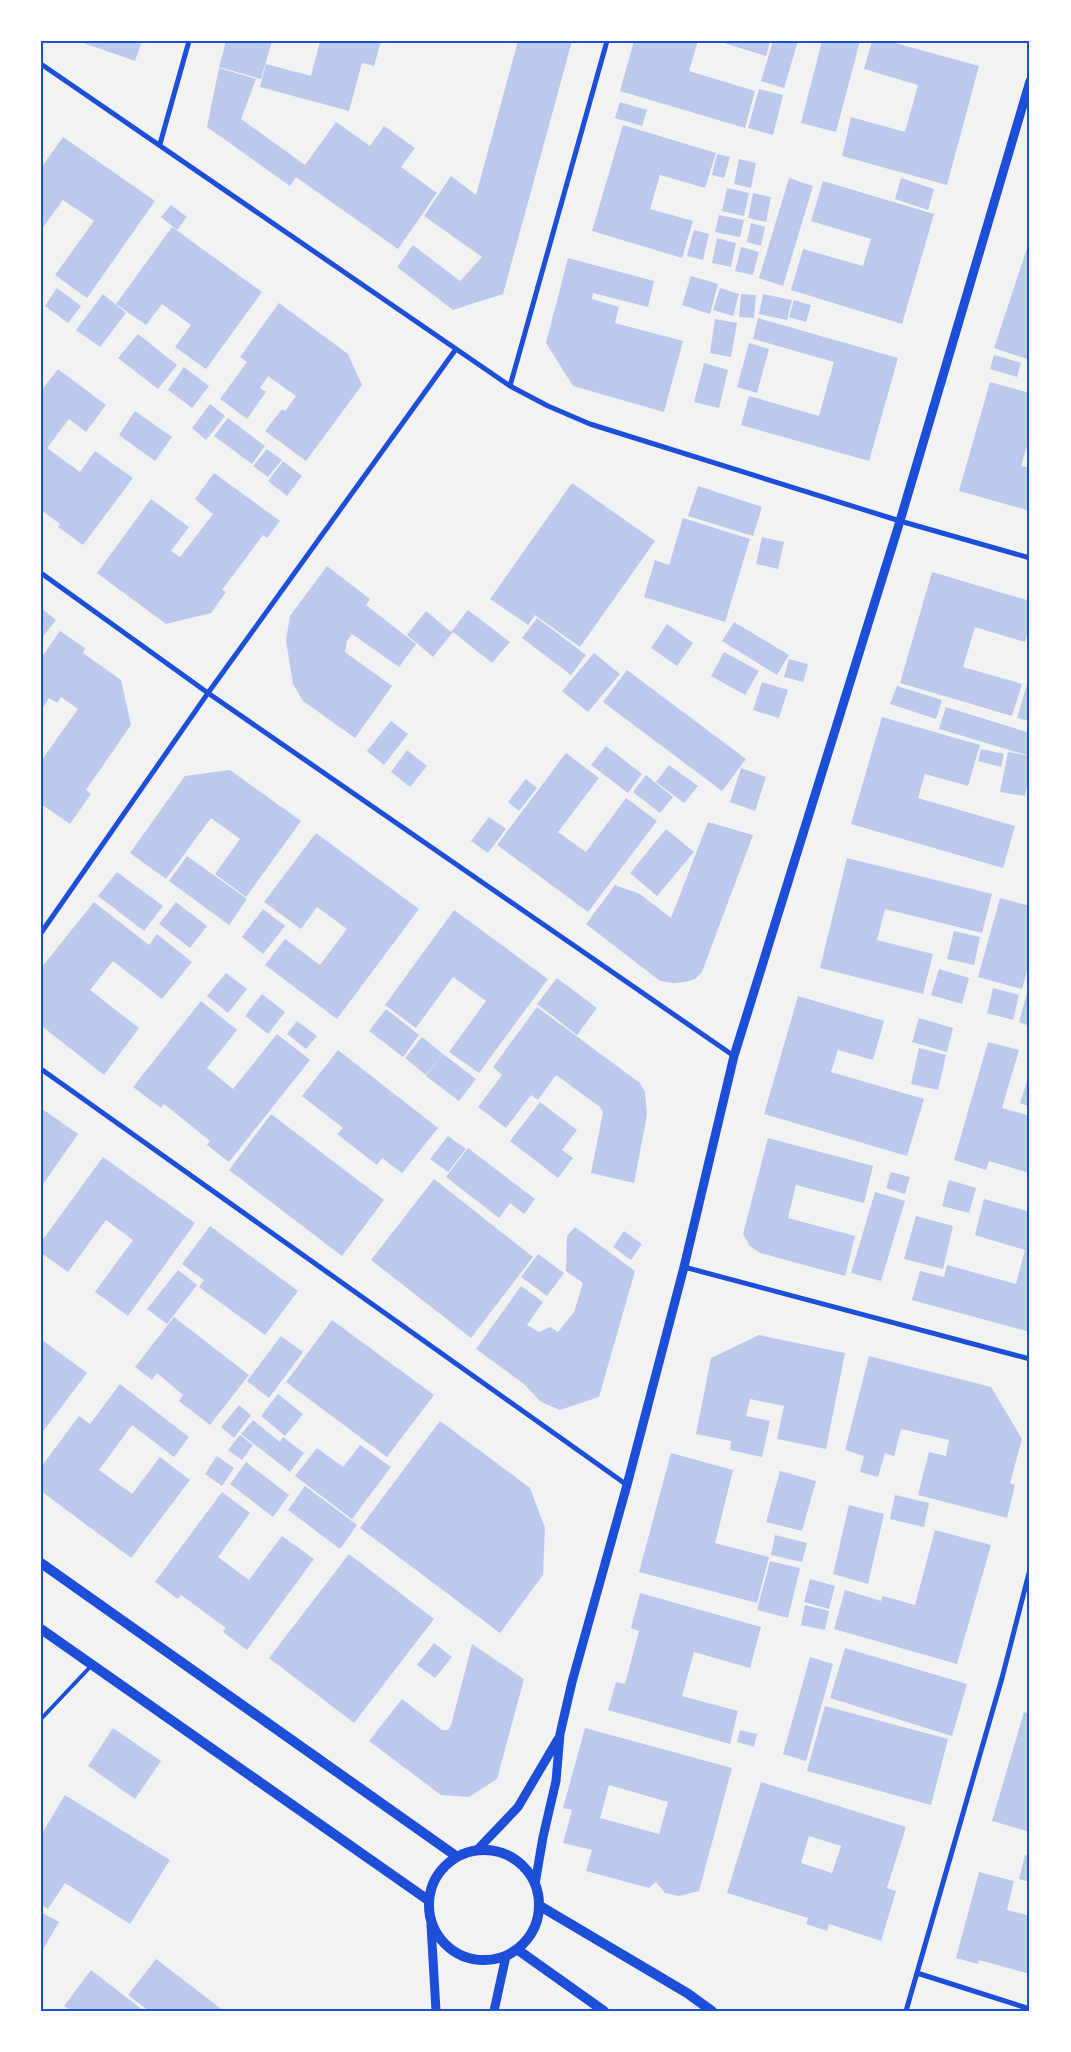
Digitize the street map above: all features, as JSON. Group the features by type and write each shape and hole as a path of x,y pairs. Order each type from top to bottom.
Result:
{"main road":[{"path":"41,1563 456,1856"},
{"path":"41,1629 428,1900"},
{"path":"478,1849 501,1852 522,1864 535,1884 540,1906 534,1930 518,1950 506,1956 485,1961 462,1957 444,1944 431,1925 428,1900 436,1875 456,1856 478,1849"},
{"path":"540,1906 687,1993 712,2011"},
{"path":"518,1950 604,2011"}],"street":[{"path":"160,144 189,41"},
{"path":"510,386 607,41"},
{"path":"41,64 510,386 548,406 590,424 900,521 1030,558"},
{"path":"535,1884 543,1837 556,1781 560,1734 572,1682 627,1485 684,1267 734,1056 900,521 1030,80"},
{"path":"41,933 208,693 456,349"},
{"path":"41,573 208,693 734,1056"},
{"path":"41,1069 627,1485"},
{"path":"684,1267 1030,1359"},
{"path":"906,2011 1002,1678 1030,1570"},
{"path":"478,1849 518,1808 560,1734"},
{"path":"431,1925 436,2011"},
{"path":"494,2011 506,1956"},
{"path":"917,1974 1030,2009"}],"lane":[{"path":"41,1719 92,1664"}],"building":[{"path":"78,41 142,41 135,61"},
{"path":"226,41 272,41 261,79 219,67"},
{"path":"320,41 381,41 374,66 362,63 349,111 260,87 266,64 311,76"},
{"path":"518,41 572,41 503,294 453,310 397,267 413,245 460,281 482,257 424,216 451,176 476,195"},
{"path":"634,41 698,41 689,71 755,91 745,128 620,91"},
{"path":"718,41 770,41 766,56"},
{"path":"773,41 798,41 784,88 761,81"},
{"path":"822,41 860,41 836,132 801,123"},
{"path":"872,41 888,41 979,66 947,185 842,156 851,117 905,132 918,85 864,69"},
{"path":"219,68 256,79 241,119 305,165 336,122 370,146 384,126 415,148 401,167 437,193 398,249 296,177 290,186 207,127"},
{"path":"759,89 783,95 773,135 748,128"},
{"path":"620,102 647,110 642,126 615,118"},
{"path":"623,125 716,153 705,188 660,175 650,209 693,221 682,258 592,231"},
{"path":"63,137 155,201 87,298 55,275 94,221 63,200 41,230 41,168"},
{"path":"717,154 730,157 724,178 712,175"},
{"path":"739,159 756,163 751,188 734,184"},
{"path":"789,178 813,186 783,286 759,278"},
{"path":"901,178 934,189 928,210 895,199"},
{"path":"823,181 934,214 902,324 791,290 803,249 863,266 871,239 811,221"},
{"path":"727,188 749,193 744,216 722,211"},
{"path":"753,193 771,197 766,222 748,218"},
{"path":"171,205 187,217 177,230 161,217"},
{"path":"719,215 744,220 740,237 715,232"},
{"path":"751,223 765,227 761,246 747,242"},
{"path":"172,227 262,292 206,369 175,347 191,325 162,304 146,325 116,304"},
{"path":"694,230 709,234 703,260 687,256"},
{"path":"717,238 736,243 731,267 712,263"},
{"path":"1030,242 1030,360 994,348"},
{"path":"741,247 759,252 753,275 735,271"},
{"path":"568,258 654,281 648,307 593,293 592,299 619,307 615,323 683,341 664,412 573,386 546,343"},
{"path":"691,276 718,284 710,314 682,305"},
{"path":"57,288 81,306 68,323 45,306"},
{"path":"720,288 739,294 733,316 713,310"},
{"path":"103,294 126,313 100,347 76,330"},
{"path":"741,294 756,295 754,318 739,317"},
{"path":"763,294 792,300 787,320 759,314"},
{"path":"794,300 811,305 806,322 789,317"},
{"path":"279,303 348,354 362,385 306,461 265,431 282,409 285,411 296,396 268,376 260,388 266,392 247,419 220,399 247,362 240,357"},
{"path":"758,318 898,358 869,461 741,425 749,396 819,416 834,362 753,339"},
{"path":"715,319 737,323 731,357 710,353"},
{"path":"138,334 177,365 158,389 118,358"},
{"path":"749,343 769,349 757,393 737,387"},
{"path":"994,355 1021,363 1017,377 990,369"},
{"path":"704,363 728,370 719,408 694,402"},
{"path":"184,367 209,386 192,408 168,390"},
{"path":"58,369 106,405 86,432 69,419 47,448 80,472 95,451 133,478 83,545 58,527 60,524 41,510 41,391"},
{"path":"990,382 1030,393 1030,436 1021,466 1030,468 1030,511 959,491"},
{"path":"210,404 225,416 206,440 192,428"},
{"path":"135,411 172,437 155,461 119,435"},
{"path":"228,418 265,446 252,464 214,436"},
{"path":"267,449 282,460 268,477 253,466"},
{"path":"283,461 302,476 287,496 268,481"},
{"path":"214,473 280,521 267,538 263,535 222,590 226,592 211,613 166,624 97,573 151,499 189,527 171,551 180,557 213,514 195,499"},
{"path":"572,483 655,541 580,647 535,615 528,625 490,599"},
{"path":"698,486 762,507 753,536 688,516"},
{"path":"683,518 750,539 725,622 644,597 655,560 669,565"},
{"path":"762,537 784,542 778,569 756,564"},
{"path":"327,566 370,599 366,605 416,644 399,667 352,634 347,641 345,652 392,686 355,738 303,701 293,684 286,640 290,616"},
{"path":"932,572 1030,601 1030,625 1025,642 975,627 963,667 1022,684 1012,716 900,683"},
{"path":"41,608 56,620 41,639"},
{"path":"468,610 510,642 492,663 453,632 433,657 407,635 426,611 451,632"},
{"path":"537,618 586,655 571,675 522,638"},
{"path":"734,622 789,655 777,675 722,641"},
{"path":"667,624 693,643 677,666 651,648"},
{"path":"60,631 85,648 83,653 121,680 131,725 86,790 91,794 70,824 41,804 41,761 78,709 61,697 57,703 49,698 41,710 41,658"},
{"path":"724,652 759,671 745,695 711,676"},
{"path":"594,653 620,674 588,712 562,691"},
{"path":"789,659 808,664 803,682 784,677"},
{"path":"627,670 746,759 722,791 603,702"},
{"path":"1030,678 1030,721 1017,718"},
{"path":"762,682 788,690 779,718 753,710"},
{"path":"897,686 942,700 936,719 890,704"},
{"path":"946,707 1030,733 1030,756 939,729"},
{"path":"882,717 980,745 968,786 925,774 918,798 1015,826 1003,868 851,824"},
{"path":"391,721 408,734 384,765 367,751"},
{"path":"606,746 642,774 628,793 591,765"},
{"path":"981,749 1004,754 1001,767 978,761"},
{"path":"407,750 427,766 410,787 391,772"},
{"path":"1008,752 1030,756 1030,770 1025,796 1000,792"},
{"path":"566,753 599,778 558,832 586,852 626,798 657,821 588,912 497,845"},
{"path":"669,765 698,786 684,803 656,782"},
{"path":"741,768 766,777 755,811 730,802"},
{"path":"230,770 301,821 246,897 215,874 240,839 211,818 166,879 130,853 185,776"},
{"path":"646,775 673,797 660,813 633,792"},
{"path":"526,779 537,788 519,811 508,802"},
{"path":"489,817 506,829 488,853 471,841"},
{"path":"708,822 753,835 702,972 695,979 685,982 660,981 586,924 615,885 640,894 671,918"},
{"path":"666,829 694,852 657,896 630,873"},
{"path":"316,833 419,909 337,1019 265,965 285,939 320,965 347,929 317,907 301,929 264,902"},
{"path":"187,856 247,899 229,925 169,881"},
{"path":"847,858 992,894 982,933 885,909 877,940 933,954 923,994 820,968"},
{"path":"117,872 163,906 144,931 98,896"},
{"path":"1000,898 1030,906 1030,960 1022,989 978,977"},
{"path":"94,902 149,945 157,934 192,962 162,999 113,961 90,990 139,1028 104,1075 43,1027 41,968"},
{"path":"176,902 207,926 190,948 159,924"},
{"path":"263,909 285,926 263,954 242,937"},
{"path":"454,910 548,979 479,1073 449,1052 486,1001 453,977 416,1028 385,1005"},
{"path":"954,931 980,937 974,965 947,959"},
{"path":"939,969 969,978 962,1004 931,995"},
{"path":"226,973 247,989 228,1013 207,996"},
{"path":"557,978 597,1008 577,1035 537,1004"},
{"path":"1030,986 1030,1026 1019,1022"},
{"path":"993,988 1019,995 1013,1020 987,1013"},
{"path":"262,994 285,1012 268,1034 245,1016"},
{"path":"798,996 884,1021 873,1060 838,1050 831,1072 924,1099 907,1156 764,1114"},
{"path":"201,1001 237,1030 207,1068 233,1089 277,1034 310,1060 229,1162 207,1145 210,1141 164,1104 161,1108 133,1087"},
{"path":"537,1007 640,1083 645,1092 647,1115 634,1183 591,1173 603,1112 600,1107 556,1075 538,1100 531,1095 506,1128 478,1107 502,1075 493,1067"},
{"path":"386,1009 419,1035 403,1057 369,1031"},
{"path":"919,1018 953,1028 947,1052 912,1042"},
{"path":"297,1021 317,1036 306,1049 287,1034"},
{"path":"422,1037 443,1054 426,1075 405,1058"},
{"path":"988,1042 1019,1050 1002,1108 1030,1116 1030,1173 989,1161 986,1170 954,1160"},
{"path":"919,1048 946,1055 938,1090 911,1084"},
{"path":"338,1050 438,1128 402,1173 382,1158 377,1165 337,1134 343,1128 302,1096"},
{"path":"443,1054 476,1079 459,1101 426,1076"},
{"path":"1030,1075 1030,1107 1020,1103"},
{"path":"540,1102 577,1130 562,1150 573,1158 558,1178 510,1141"},
{"path":"41,1108 78,1134 41,1187"},
{"path":"271,1114 384,1200 342,1256 229,1170"},
{"path":"448,1136 466,1149 448,1172 430,1159"},
{"path":"768,1138 873,1166 864,1203 796,1185 788,1218 855,1236 845,1276 760,1253 750,1246 743,1234"},
{"path":"468,1148 535,1199 524,1214 510,1203 499,1218 446,1177"},
{"path":"103,1157 195,1223 128,1316 95,1292 133,1240 106,1220 68,1272 41,1253 41,1242"},
{"path":"891,1172 910,1177 905,1194 886,1188"},
{"path":"434,1179 533,1257 471,1338 371,1260"},
{"path":"949,1180 976,1188 969,1213 942,1206"},
{"path":"875,1192 905,1201 881,1281 851,1273"},
{"path":"984,1199 1030,1212 1030,1332 912,1300 920,1271 944,1277 947,1265 1016,1284 1025,1250 975,1235"},
{"path":"916,1216 953,1226 943,1269 904,1259"},
{"path":"210,1226 298,1291 265,1335 199,1287 204,1280 182,1264"},
{"path":"575,1227 635,1271 599,1397 560,1410 541,1402 524,1384 476,1349 521,1286 543,1302 527,1325 539,1332 550,1327 558,1332 574,1312 583,1283 566,1271 567,1236"},
{"path":"624,1231 642,1244 631,1260 613,1247"},
{"path":"538,1254 564,1273 547,1296 521,1277"},
{"path":"178,1270 197,1285 167,1324 147,1309"},
{"path":"174,1317 249,1375 210,1425 179,1401 183,1395 157,1373 152,1380 135,1367"},
{"path":"332,1320 434,1395 387,1457 286,1382"},
{"path":"759,1335 845,1353 826,1449 777,1439 784,1406 750,1399 746,1416 770,1421 762,1457 730,1450 731,1441 696,1434 711,1358"},
{"path":"281,1336 303,1352 269,1398 247,1381"},
{"path":"41,1339 87,1373 41,1434"},
{"path":"869,1356 991,1387 1022,1439 1010,1483 1015,1485 1007,1518 918,1495 929,1452 946,1456 949,1440 901,1429 894,1456 885,1453 878,1477 860,1472 864,1456 845,1450"},
{"path":"120,1384 189,1437 174,1457 132,1425 99,1470 132,1494 160,1457 190,1480 131,1558 41,1491 41,1467 79,1416 90,1424"},
{"path":"278,1394 303,1414 285,1436 261,1416"},
{"path":"239,1405 251,1415 234,1438 221,1427"},
{"path":"253,1420 280,1442 283,1437 304,1453 290,1472 241,1434"},
{"path":"440,1421 530,1488 545,1528 543,1575 500,1633 360,1528"},
{"path":"240,1435 253,1445 242,1460 228,1450"},
{"path":"360,1445 391,1467 352,1519 295,1476 317,1448 343,1467"},
{"path":"671,1453 733,1470 715,1543 769,1557 757,1603 639,1572"},
{"path":"217,1456 234,1468 222,1486 205,1474"},
{"path":"246,1462 289,1495 273,1517 230,1484"},
{"path":"780,1471 816,1481 802,1531 766,1522"},
{"path":"305,1486 357,1525 340,1549 288,1510"},
{"path":"222,1492 250,1513 218,1557 249,1580 282,1536 314,1559 247,1650 223,1632 226,1628 181,1595 178,1599 155,1582"},
{"path":"895,1495 929,1503 924,1527 890,1519"},
{"path":"849,1505 884,1514 868,1584 833,1574"},
{"path":"935,1530 991,1545 957,1664 834,1629 845,1590 881,1601 883,1596 915,1605"},
{"path":"775,1535 807,1543 802,1562 771,1555"},
{"path":"349,1554 434,1619 354,1723 269,1658"},
{"path":"770,1561 800,1568 788,1618 757,1610"},
{"path":"810,1579 835,1586 829,1609 804,1602"},
{"path":"640,1593 761,1627 750,1668 694,1652 682,1696 738,1711 730,1744 608,1710 616,1682 625,1684 639,1631 631,1628"},
{"path":"805,1605 829,1611 825,1630 801,1625"},
{"path":"434,1643 452,1657 435,1678 417,1665"},
{"path":"472,1644 524,1679 497,1779 469,1797 441,1795 369,1741 402,1699 442,1730 448,1730 451,1725"},
{"path":"845,1648 967,1684 952,1736 830,1698"},
{"path":"810,1657 833,1664 806,1761 783,1754"},
{"path":"825,1706 948,1739 931,1805 807,1771"},
{"path":"1024,1712 1030,1714 1030,1832 992,1821"},
{"path":"113,1728 161,1761 135,1799 88,1766"},
{"path":"585,1728 732,1768 699,1891 679,1896 665,1893 656,1882 649,1888 586,1871 592,1850 563,1843 572,1810 563,1808","holes":["609,1785 668,1802 659,1834 600,1818"]},
{"path":"740,1730 757,1734 754,1747 737,1742"},
{"path":"761,1782 906,1827 887,1888 896,1891 881,1941 829,1924 827,1931 806,1924 808,1918 727,1893","holes":["809,1836 841,1846 832,1873 801,1863"]},
{"path":"65,1795 170,1860 130,1924 65,1883 48,1909 41,1905 41,1835"},
{"path":"1025,1855 1030,1856 1030,1882 1019,1879"},
{"path":"979,1872 1014,1881 1007,1910 1030,1916 1030,1974 979,1960 978,1964 956,1958"},
{"path":"41,1912 59,1922 41,1953"},
{"path":"156,1959 224,2011 149,2011 128,1995"},
{"path":"91,1970 144,2011 71,2011 64,2006"}]}
